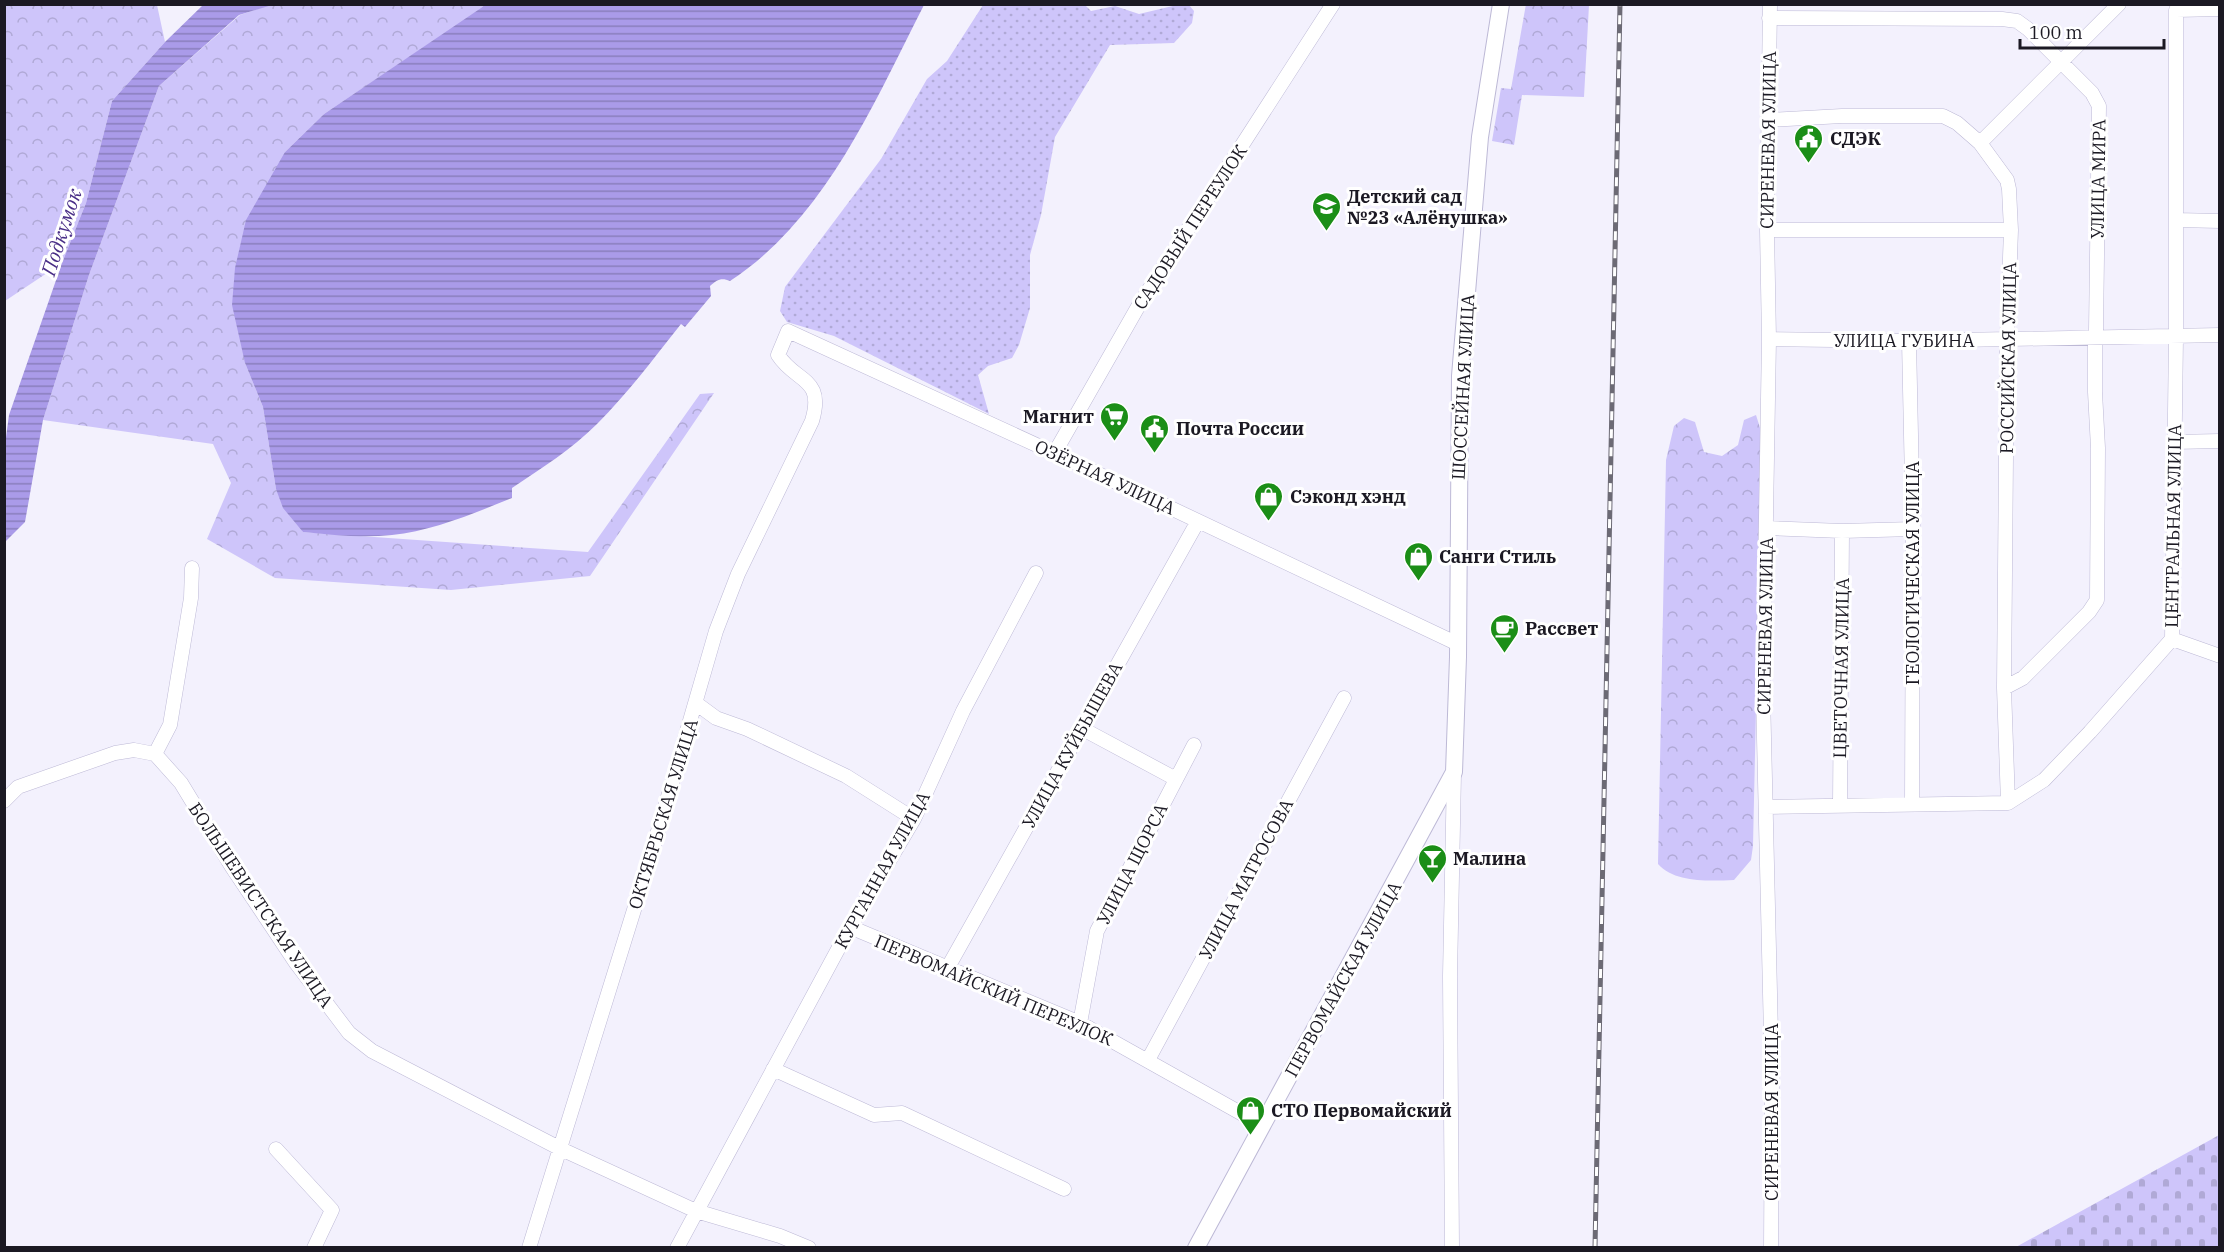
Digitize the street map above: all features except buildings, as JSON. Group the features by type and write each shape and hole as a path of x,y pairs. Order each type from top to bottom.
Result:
{"main road":[{"name":"ШОССЕЙНАЯ УЛИЦА","path":"1454,772 1458,644 1460,376 1480,137 1501,4"},
{"name":"ПЕРВОМАЙСКАЯ УЛИЦА","path":"1196,1248 1454,772"}],"street":[{"name":"САДОВЫЙ ПЕРЕУЛОК","path":"1054,454 1139,305 1333,4"},
{"path":"1980,144 2119,4"},
{"name":"ЦЕНТРАЛЬНАЯ УЛИЦА","path":"2008,803 2044,780 2172,639 2176,337 2173,7 2220,9"},
{"name":"УЛИЦА МИРА","path":"1770,11 2017,21 2092,93 2099,106 2095,392 2098,448 2097,600 2089,612 2023,678 2004,688"},
{"name":"СИРЕНЕВАЯ УЛИЦА","path":"1770,11 1767,230 1769,339 1763,695 1772,1078 1771,1248"},
{"name":"РОССИЙСКАЯ УЛИЦА","path":"1768,120 1842,116 1943,116 1957,123 1980,144 2007,180 2011,230 2007,340 2004,688 2008,803"},
{"path":"2176,220 2220,221"},
{"path":"1767,230 2011,230"},
{"name":"ОЗЁРНАЯ УЛИЦА","path":"814,391 778,355 788,331 1458,644"},
{"name":"УЛИЦА ГУБИНА","path":"1769,339 1909,341 2007,340 2096,334 2176,337 2220,335"},
{"name":"ГЕОЛОГИЧЕСКАЯ УЛИЦА","path":"1909,341 1913,529 1912,804"},
{"name":"ОКТЯБРЬСКАЯ УЛИЦА","path":"529,1248 697,704 716,631 738,574 812,421 817,399 814,391"},
{"path":"2174,442 2220,441"},
{"name":"УЛИЦА КУЙБЫШЕВА","path":"947,969 1198,521"},
{"path":"1766,528 1842,531 1913,529"},
{"name":"ЦВЕТОЧНАЯ УЛИЦА","path":"1840,805 1842,531"},
{"path":"4,801 18,787 115,753 134,750 155,754 170,725 191,598 192,568"},
{"name":"КУРГАННАЯ УЛИЦА","path":"677,1248 850,927 914,819 963,711 1036,573"},
{"path":"2172,639 2220,656"},
{"name":"УЛИЦА МАТРОСОВА","path":"1149,1060 1344,698"},
{"path":"697,704 716,718 747,729 846,776 914,819"},
{"path":"1081,728 1176,779"},
{"name":"УЛИЦА ЩОРСА","path":"1080,1023 1098,931 1194,745"},
{"name":"БОЛЬШЕВИСТСКАЯ УЛИЦА","path":"155,754 181,783 232,867 296,963 349,1033 372,1051 561,1149 696,1211 780,1236 809,1248"},
{"path":"1452,1248 1450,976 1454,772"},
{"path":"1766,807 2008,803"},
{"name":"ПЕРВОМАЙСКИЙ ПЕРЕУЛОК","path":"850,927 1080,1023 1262,1125"},
{"path":"773,1069 874,1115 902,1113 1064,1189"},
{"path":"276,1149 332,1210 314,1248"}],"green space":[{"path":"272,4 487,5 324,114 285,152 245,363 263,407 276,489 303,532 588,552 700,394 714,393 590,576 451,590 275,578 207,539 231,483 213,444 43,420 89,275 159,86 240,15"},
{"path":"1526,4 1589,5 1584,97 1522,95 1514,145 1492,141 1501,88 1511,89"},
{"path":"5,5 157,5 165,42 112,101 86,203 62,263 5,301"},
{"path":"983,5 1085,5 1091,11 1115,6 1139,14 1177,5 1189,5 1194,11 1192,23 1174,43 1110,45 1055,137 1041,215 1030,255 1030,308 1019,345 1012,358 988,366 978,375 989,414 834,336 787,322 780,311 785,287 881,159 927,79 947,61"},
{"path":"1756,415 1762,434 1751,860 1734,880 1683,878 1665,870 1658,864 1666,460 1674,426 1684,418 1695,422 1704,452 1722,456 1738,445 1744,420"},
{"path":"2219,1135 2219,1247 2016,1247 2212,1139"}],"shaded area":[{"path":"487,4 924,5 866,119 844,156 820,192 793,225 764,255 730,281 719,280 710,286 711,296 685,327 681,324 608,412 567,450 512,488 512,498 453,521 407,533 359,536 303,532 283,508 276,489 263,407 245,363 232,305 235,268 246,220 285,152 324,114"},
{"path":"203,5 272,5 239,15 159,86 89,275 43,420 25,522 5,542 4,452 9,415 62,263 86,203 112,101 165,42"}],"railway":[{"path":"1595,1248 1620,4"}],"place":[{"name":"СДЭК","path":"1809,164"},
{"name":"Детский сад №23 «Алёнушка»","path":"1326,232"},
{"name":"Магнит","path":"1115,442"},
{"name":"Почта России","path":"1155,454"},
{"name":"Сэконд хэнд","path":"1269,522"},
{"name":"Санги Стиль","path":"1418,582"},
{"name":"Рассвет","path":"1504,654"},
{"name":"Малина","path":"1432,884"},
{"name":"СТО Первомайский","path":"1250,1136"}],"water label":[{"name":"Подкумок","path":"61,232"}]}
